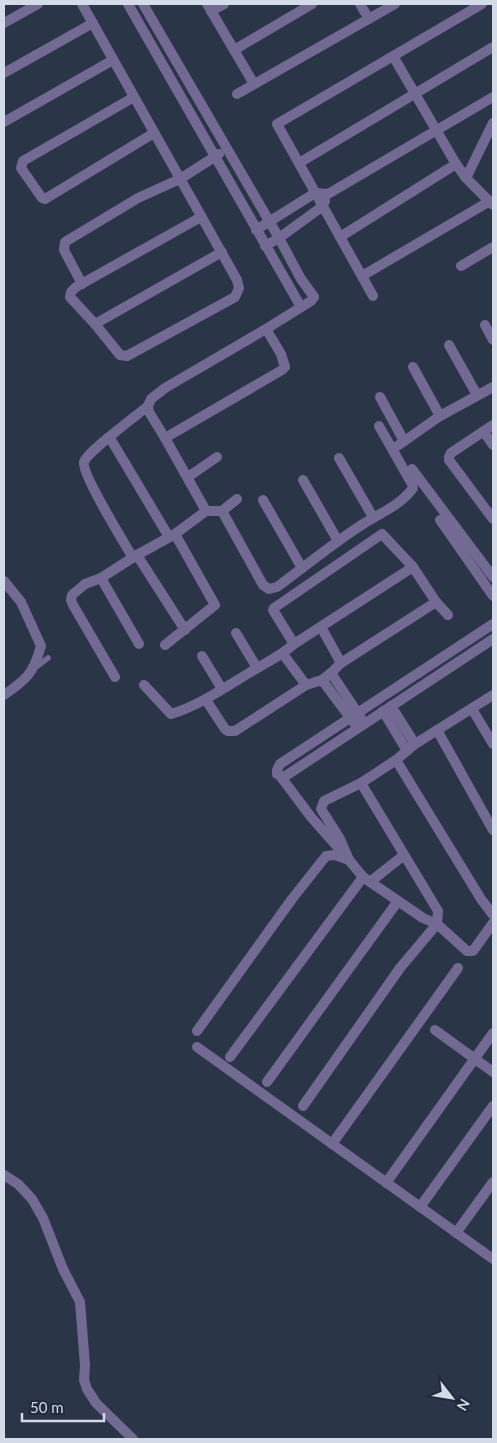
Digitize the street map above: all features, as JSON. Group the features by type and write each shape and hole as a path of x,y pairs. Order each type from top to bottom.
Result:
{"street":[{"path":"4,23 38,4"},
{"path":"82,4 222,252 237,280 239,288 235,297 140,350 127,356 120,356 95,324 70,298 73,290 201,217"},
{"path":"224,4 209,8 254,84"},
{"path":"234,50 312,4"},
{"path":"360,4 369,19"},
{"path":"237,94 395,4"},
{"path":"373,296 277,124 482,4"},
{"path":"136,5 227,150 301,279 314,298 266,329 160,391 151,399 148,412 188,477 206,511"},
{"path":"136,5 215,156 301,307"},
{"path":"4,73 93,23"},
{"path":"299,163 493,47"},
{"path":"362,276 492,203 466,178 456,164 393,56"},
{"path":"4,122 113,60"},
{"path":"266,246 323,206 328,194 493,96"},
{"path":"134,97 23,161 20,168 42,198 45,199 154,133"},
{"path":"466,178 493,123"},
{"path":"82,284 64,250 65,242 138,198 180,179 227,150"},
{"path":"340,237 456,164"},
{"path":"256,230 315,192 328,194"},
{"path":"461,266 493,247"},
{"path":"95,324 222,252"},
{"path":"485,325 493,340"},
{"path":"165,438 285,367 283,359 266,329"},
{"path":"449,345 477,395"},
{"path":"413,367 440,416"},
{"path":"393,449 440,416 493,387"},
{"path":"380,397 404,441"},
{"path":"148,406 92,451 84,464 84,470 135,557 185,630"},
{"path":"222,511 266,589 277,588 338,541 398,503 413,488 379,426"},
{"path":"493,426 451,453 449,460 493,519"},
{"path":"484,432 493,445"},
{"path":"110,438 215,606 165,645"},
{"path":"188,477 217,457"},
{"path":"339,458 373,518"},
{"path":"412,469 493,577"},
{"path":"303,480 338,541"},
{"path":"115,677 71,600 72,595 85,584 101,578 172,535 206,511 222,511 237,499"},
{"path":"263,500 302,568"},
{"path":"440,520 493,596"},
{"path":"294,644 273,610 274,608 382,534 413,567 436,602 448,616"},
{"path":"144,685 171,714 206,700 283,654 294,644 413,567"},
{"path":"101,578 139,644"},
{"path":"4,581 21,602 41,646 32,670 22,682 4,695"},
{"path":"206,700 225,729 233,732 306,686 322,680 341,663 436,602"},
{"path":"493,624 280,764 276,772 311,818 367,879 423,918 437,924 467,951 473,951 493,923"},
{"path":"321,627 341,663"},
{"path":"236,633 257,668"},
{"path":"281,777 284,777 493,639"},
{"path":"283,654 306,686"},
{"path":"202,656 222,689"},
{"path":"331,673 360,726"},
{"path":"322,680 355,716"},
{"path":"349,860 340,839 321,809 324,801 361,783 396,760 411,747 493,695"},
{"path":"387,708 411,747"},
{"path":"472,709 493,744"},
{"path":"437,730 493,830"},
{"path":"396,760 481,899 493,915"},
{"path":"303,1106 400,968 437,924 438,911 361,783"},
{"path":"197,1031 292,899 326,856 335,855 349,860"},
{"path":"230,1057 367,879 404,855"},
{"path":"266,1082 398,901"},
{"path":"332,1144 458,968"},
{"path":"435,1030 493,1072"},
{"path":"386,1183 493,1033"},
{"path":"197,1047 492,1257"},
{"path":"420,1207 493,1106"},
{"path":"4,1174 18,1184 32,1199 46,1224 63,1269 80,1302 85,1366 84,1380 87,1389 96,1403 133,1439"},
{"path":"456,1233 493,1182"}],"lane":[{"path":"32,670 48,658"}]}
